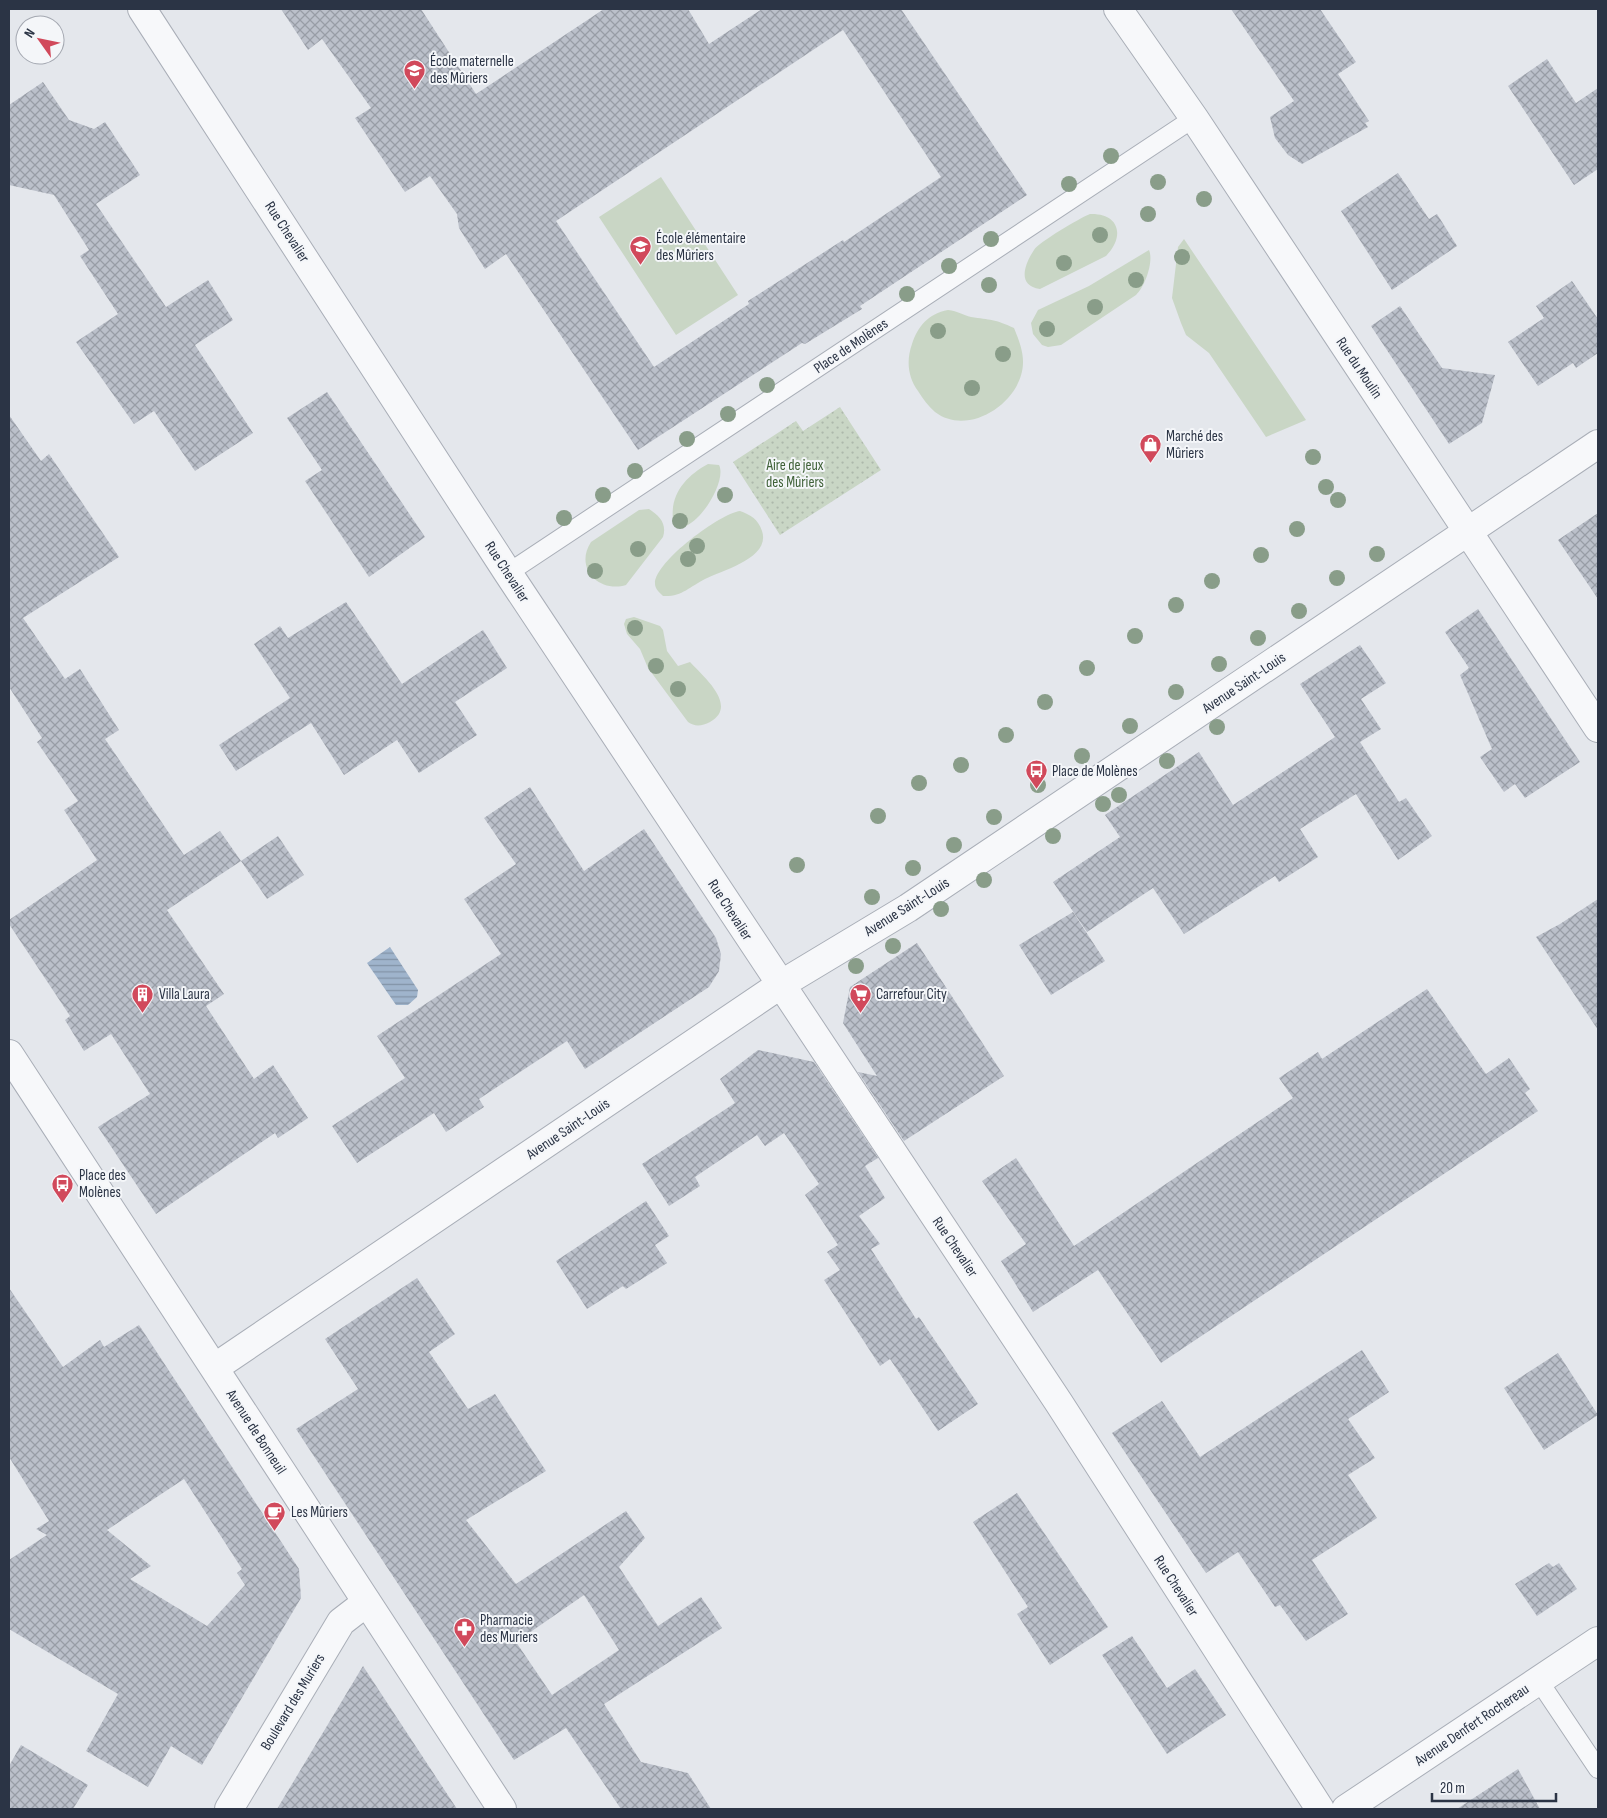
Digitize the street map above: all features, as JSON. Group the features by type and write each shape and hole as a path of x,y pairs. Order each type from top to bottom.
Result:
{"street":[{"name":"Rue Chevalier","path":"142,9 508,573 1053,1394 1320,1809"},
{"name":"Rue du Moulin","path":"1118,9 1194,118 1470,532 1598,728"},
{"name":"Avenue Saint-Louis","path":"214,1368 780,985 908,908 1470,532 1598,444"},
{"name":"Avenue de Bonneuil","path":"9,1054 502,1809"},
{"name":"Boulevard des Muriers","path":"229,1809 341,1622 366,1602"},
{"name":"Avenue Denfert Rochereau","path":"1346,1809 1598,1641"}],"lane":[{"name":"Place de Molènes","path":"508,573 1194,118"},
{"path":"1539,1681 1598,1769"}],"green space":[{"path":"661,177 738,295 676,335 599,217"},
{"path":"1090,214 1108,217 1116,228 1116,241 1106,256 1040,289 1028,284 1025,279 1025,268 1037,246"},
{"path":"1184,239 1306,420 1266,437 1209,353 1186,335 1172,298 1178,247"},
{"path":"1149,250 1148,274 1143,286 1136,295 1061,345 1048,347 1042,345 1033,334 1031,323 1038,310 1089,286"},
{"path":"948,310 971,317 997,321 1014,328 1021,348 1023,361 1021,376 1014,389 1005,402 978,418 963,421 949,419 935,412 920,394 910,374 909,357 917,332 929,318"},
{"name":"Aire de jeux des Mûriers","path":"840,407 881,470 780,535 733,462 796,421 803,431"},
{"path":"708,464 719,465 719,481 716,490 697,518 682,527 673,520 674,502 677,494 686,480"},
{"path":"649,509 662,521 664,528 663,537 626,585 616,587 599,582 587,569 587,552 591,542 639,510"},
{"path":"740,511 754,518 762,531 763,540 753,556 744,562 705,579 685,591 675,595 663,596 655,584 665,564 676,552 704,529"},
{"path":"634,617 660,626 663,630 667,651 678,666 690,662 716,691 721,708 718,715 710,722 693,725 688,722 648,668 640,649 627,634 624,624 626,619"}],"water":[{"path":"390,947 418,990 417,997 408,1005 396,1005 367,963"}],"building":[{"path":"281,9 421,9 476,94 604,9 688,9 709,44 762,9 901,9 1027,195 860,306 862,309 805,344 802,343 638,450 506,254 485,269 459,228 457,214 430,176 405,192 355,118 371,108 322,39 308,50","holes":["843,30 941,177 844,242 843,240 748,301 749,304 654,367 556,221"]},
{"path":"1231,9 1320,9 1356,62 1338,74 1369,121 1365,123 1368,127 1302,164 1288,155 1275,138 1270,117 1294,101"},
{"path":"1547,59 1576,103 1598,88 1598,169 1574,185 1508,86"},
{"path":"43,82 69,120 94,129 105,122 140,175 96,204 166,307 208,280 233,320 195,345 253,433 195,471 154,411 134,424 76,342 118,314 80,256 89,250 54,195 9,185 9,105"},
{"path":"1398,173 1429,219 1437,214 1457,246 1392,290 1341,211"},
{"path":"1572,281 1598,319 1598,353 1576,368 1573,363 1538,386 1508,342 1544,318 1536,306"},
{"path":"1400,306 1442,368 1495,375 1482,423 1449,444 1371,326"},
{"path":"327,392 425,537 369,577 305,481 322,470 287,418"},
{"path":"9,415 41,461 49,454 119,557 23,618 65,679 80,669 119,730 105,739 184,855 220,831 241,861 167,910 224,994 206,1006 254,1079 273,1065 308,1118 278,1138 275,1133 156,1214 98,1127 150,1094 111,1034 84,1051 65,1020 70,1016 9,924 9,920 97,860 64,810 78,801 37,742 42,738 9,687"},
{"path":"1598,513 1598,599 1558,540"},
{"path":"346,602 402,684 483,630 507,668 455,702 477,735 419,773 397,740 344,775 311,723 236,771 219,745 290,698 254,644 280,626 288,638"},
{"path":"1478,609 1580,762 1525,798 1515,784 1504,792 1480,757 1492,749 1460,675 1469,668 1445,632"},
{"path":"1360,645 1386,683 1361,699 1381,729 1360,742 1399,802 1406,798 1432,836 1398,860 1356,794 1300,829 1318,857 1279,882 1275,876 1184,934 1153,888 1087,932 1053,882 1120,837 1105,815 1199,752 1233,805 1298,762 1335,737 1300,684"},
{"path":"530,787 584,871 644,829 716,938 721,954 719,971 709,987 585,1069 567,1041 479,1099 484,1107 446,1132 434,1113 357,1163 332,1126 405,1078 377,1036 501,954 464,899 516,864 484,818"},
{"path":"278,836 304,875 267,899 241,861"},
{"path":"1598,899 1598,1030 1536,937"},
{"path":"1073,912 1105,961 1051,995 1019,945"},
{"path":"917,943 1004,1076 904,1141 858,1072 877,1076 843,1023 850,987"},
{"path":"1427,989 1486,1074 1509,1058 1530,1089 1525,1093 1538,1111 1161,1363 1098,1270 1033,1312 1001,1261 1026,1244 982,1181 1016,1158 1074,1246 1293,1098 1279,1078 1318,1052 1322,1059"},
{"path":"758,1050 814,1062 878,1158 865,1166 885,1198 859,1216 880,1244 871,1249 916,1319 919,1317 978,1404 938,1431 890,1359 880,1366 824,1280 840,1270 827,1252 838,1245 805,1195 819,1184 784,1133 765,1146 757,1135 695,1177 700,1186 669,1206 642,1164 735,1103 720,1079"},
{"path":"646,1201 669,1236 655,1245 667,1263 626,1289 623,1286 587,1309 556,1261"},
{"path":"417,1278 455,1334 429,1352 468,1409 495,1394 546,1471 466,1520 516,1584 626,1511 645,1538 619,1567 658,1626 701,1597 722,1628 604,1704 641,1762 688,1773 711,1809 621,1809 566,1728 514,1760 296,1429 358,1389 325,1339","holes":["584,1595 619,1650 552,1695 516,1642"]},
{"path":"9,1288 63,1367 100,1340 104,1347 139,1325 299,1569 301,1598 202,1765 171,1746 148,1787 86,1751 118,1694 9,1629 9,1560 47,1535 36,1529 49,1521 9,1457","holes":["184,1479 242,1569 237,1573 245,1585 207,1626 130,1579 151,1566 107,1530"]},
{"path":"1362,1350 1389,1392 1348,1419 1375,1458 1348,1475 1377,1518 1312,1560 1348,1614 1306,1641 1280,1605 1275,1607 1238,1552 1206,1573 1112,1433 1162,1401 1200,1457"},
{"path":"1558,1353 1598,1415 1544,1450 1504,1388"},
{"path":"1017,1493 1108,1627 1050,1665 1017,1614 1028,1607 973,1522"},
{"path":"1549,1563 1553,1567 1559,1563 1577,1589 1537,1616 1515,1584"},
{"path":"1132,1636 1167,1688 1195,1669 1226,1715 1167,1754 1102,1655"},
{"path":"363,1666 384,1698 457,1809 277,1809"},
{"path":"21,1745 88,1785 73,1809 9,1809 9,1766"},
{"path":"1518,1769 1540,1809 1457,1809"}],"place":[{"name":"École maternelle des Mûriers","path":"414,89"},
{"name":"École élémentaire des Mûriers","path":"640,266"},
{"name":"Marché des Mûriers","path":"1150,464"},
{"name":"Place de Molènes","path":"1036,790"},
{"name":"Villa Laura","path":"143,1013"},
{"name":"Carrefour City","path":"860,1013"},
{"name":"Place des Molènes","path":"63,1203"},
{"name":"Les Mûriers","path":"275,1531"},
{"name":"Pharmacie des Muriers","path":"464,1648"}]}
